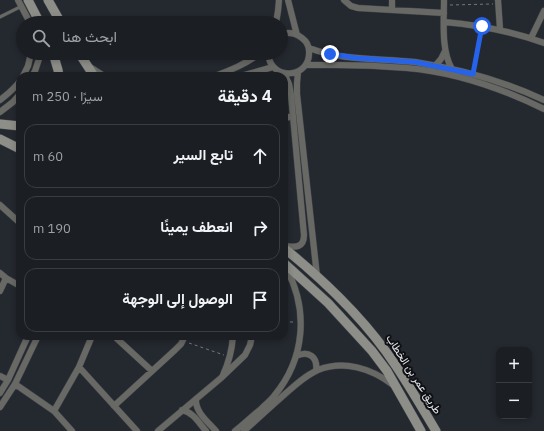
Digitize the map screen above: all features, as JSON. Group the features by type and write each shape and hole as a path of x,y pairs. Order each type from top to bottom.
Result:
{"street":[{"path":"18,0 25,3 35,16"},
{"path":"48,0 57,16"},
{"path":"277,16 279,0"},
{"path":"288,0 297,35"},
{"path":"344,0 351,6 358,8 444,13"},
{"path":"392,0 392,10"},
{"path":"498,2 500,30"},
{"path":"25,3 28,16"},
{"path":"444,3 445,51 447,60 452,69"},
{"path":"531,38 544,11"},
{"path":"444,22 482,26 531,38 544,43"},
{"path":"288,33 297,35 304,40 308,48 309,57 306,65 298,72 288,73"},
{"path":"308,48 343,56 400,61 452,69 502,83 544,100"},
{"path":"435,66 445,51"},
{"path":"25,72 29,60"},
{"path":"34,72 39,60"},
{"path":"55,60 58,72"},
{"path":"84,60 91,72"},
{"path":"226,72 250,60"},
{"path":"269,60 276,70 281,72"},
{"path":"87,65 98,72"},
{"path":"306,65 370,65 408,68 446,74 484,84 520,97 544,108"},
{"path":"255,72 273,67"},
{"path":"298,72 297,94 317,276"},
{"path":"288,84 294,116 304,238 303,242 298,246 288,247"},
{"path":"0,100 8,95 16,86"},
{"path":"0,112 16,99"},
{"path":"288,117 294,116"},
{"path":"0,124 16,126"},
{"path":"0,139 16,147"},
{"path":"0,205 16,219"},
{"name":"طريق عمر بن الخطاب","path":"288,251 317,276 352,311 382,347 396,365 436,431"},
{"name":"طريق عمر بن الخطاب","path":"288,268 328,303 372,351 387,371 421,431"},
{"path":"236,431 273,398 284,383 298,350 301,332 301,313 298,295 288,272"},
{"path":"0,273 16,284"},
{"path":"0,291 6,278"},
{"path":"0,393 8,380 26,340"},
{"path":"0,407 15,384 36,340"},
{"path":"54,411 79,367 90,340"},
{"path":"118,340 152,371"},
{"path":"114,406 181,344 183,340"},
{"path":"221,378 230,357 233,340"},
{"path":"158,431 221,378 245,355 251,340"},
{"path":"296,356 301,354 312,356 317,365 316,371"},
{"path":"244,431 289,390 316,371 337,366 358,367 378,374 396,387"},
{"path":"79,367 137,431"},
{"path":"0,376 8,380"},
{"path":"15,384 54,411 72,431"},
{"path":"196,398 195,402 198,410 216,431"},
{"path":"182,410 189,412 206,431"}],"lane":[{"path":"0,17 25,3"}],"path":[{"path":"444,3 498,2"},
{"path":"473,74 482,26"},
{"path":"288,322 301,322"},
{"path":"189,340 230,357"}],"route":[{"path":"330,54 356,58 415,62 473,74 482,26"}]}
